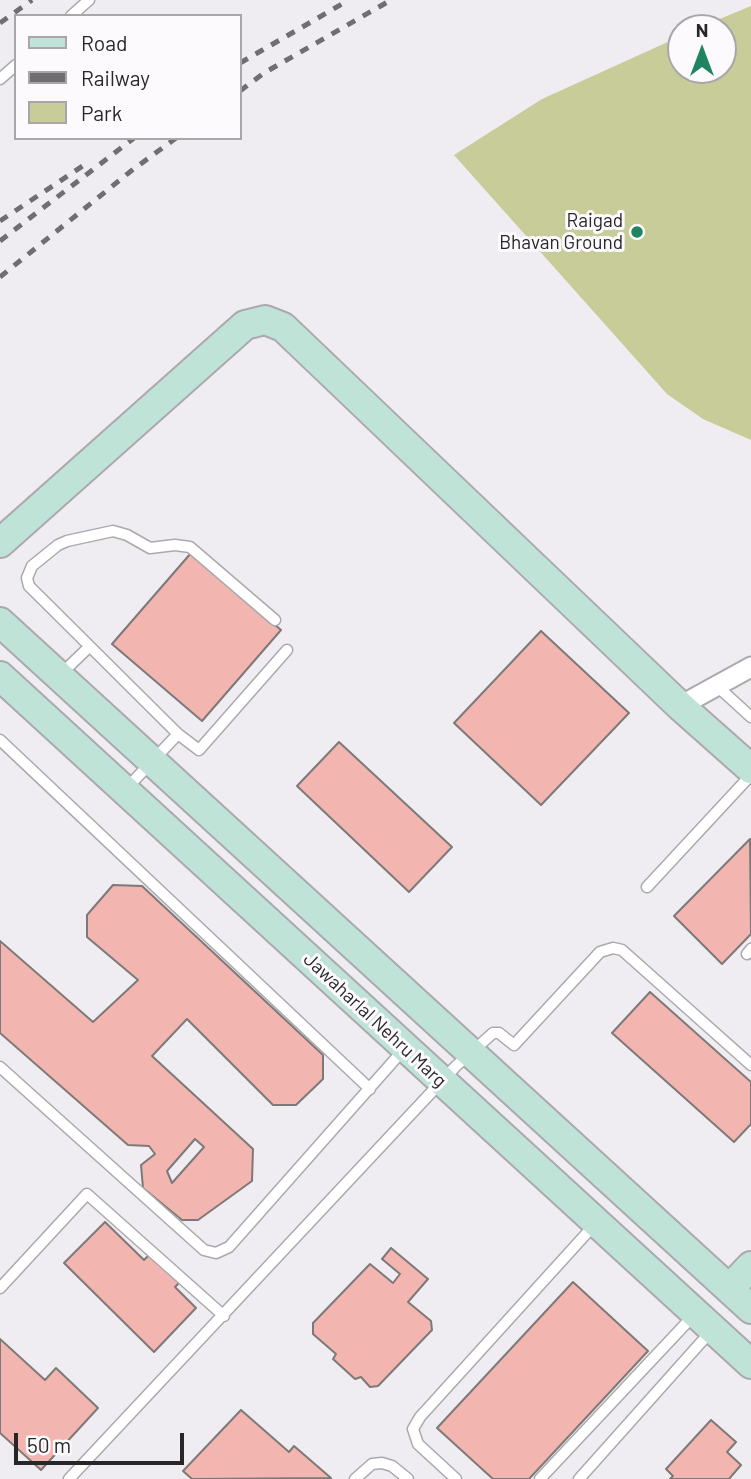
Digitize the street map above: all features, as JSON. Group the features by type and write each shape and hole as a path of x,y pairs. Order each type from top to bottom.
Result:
{"street":[{"path":"0,543 245,325 265,320 283,327 680,706 751,769"},
{"path":"0,622 751,1309"},
{"path":"680,706 751,667"},
{"name":"Jawaharlal Nehru Marg","path":"3,683 125,790 751,1364"},
{"path":"729,1289 751,1266"}],"lane":[{"path":"73,14 89,0"},
{"path":"0,79 14,67"},
{"path":"275,620 190,547 175,545 150,548 127,535 113,531 58,545 32,566 27,578 29,586 89,647 178,734 199,750 287,650"},
{"path":"60,676 89,647"},
{"path":"717,686 751,716"},
{"path":"125,790 178,734"},
{"path":"0,740 370,1089"},
{"path":"647,887 751,775"},
{"path":"69,1479 471,1051 493,1033 499,1033 514,1045 600,953 613,948 622,950 751,1065"},
{"path":"0,1067 204,1250 216,1253 229,1247 405,1048"},
{"path":"0,1288 87,1194 223,1316"},
{"path":"456,1479 418,1444 414,1429 420,1418 596,1223"},
{"path":"540,1479 704,1321"},
{"path":"579,1479 704,1321"},
{"path":"355,1479 372,1464 382,1463 393,1466 408,1479"}],"green space":[{"name":"Raigad Bhavan Ground","path":"751,6 751,440 703,419 667,394 454,155 542,99 667,42 667,84 737,84 737,14 732,14"}],"building":[{"path":"191,553 281,630 202,721 112,644"},
{"path":"541,631 629,713 541,805 454,723"},
{"path":"339,742 452,847 409,892 297,786"},
{"path":"750,839 751,934 722,964 674,916"},
{"path":"113,885 142,886 323,1055 323,1079 296,1105 273,1105 187,1019 152,1056 253,1149 252,1181 198,1220 182,1220 143,1188 141,1165 155,1154 149,1146 128,1145 0,1033 0,941 93,1022 138,980 87,937 87,915","holes":["195,1139 204,1147 172,1183 167,1171"]},
{"path":"650,992 751,1082 751,1124 734,1142 612,1033"},
{"path":"105,1222 144,1260 151,1253 181,1281 175,1287 196,1308 154,1352 64,1263"},
{"path":"391,1248 428,1279 408,1302 431,1321 432,1330 378,1386 370,1387 361,1377 355,1379 333,1359 336,1354 313,1334 313,1323 370,1264 393,1283 400,1274 382,1259"},
{"path":"573,1282 648,1351 529,1479 493,1479 437,1428"},
{"path":"0,1339 45,1380 56,1368 98,1408 41,1470 0,1433"},
{"path":"241,1410 289,1452 294,1446 331,1478 192,1479 183,1471"},
{"path":"711,1420 736,1442 727,1452 741,1465 729,1479 670,1479 673,1476 666,1469"}],"railway":[{"path":"0,23 32,0"},
{"path":"242,62 349,0"},
{"path":"242,90 264,73 391,0"},
{"path":"0,241 131,140"},
{"path":"0,277 173,140"},
{"path":"0,221 84,165"}],"place":[{"name":"Raigad Bhavan Ground","path":"637,232"}]}
